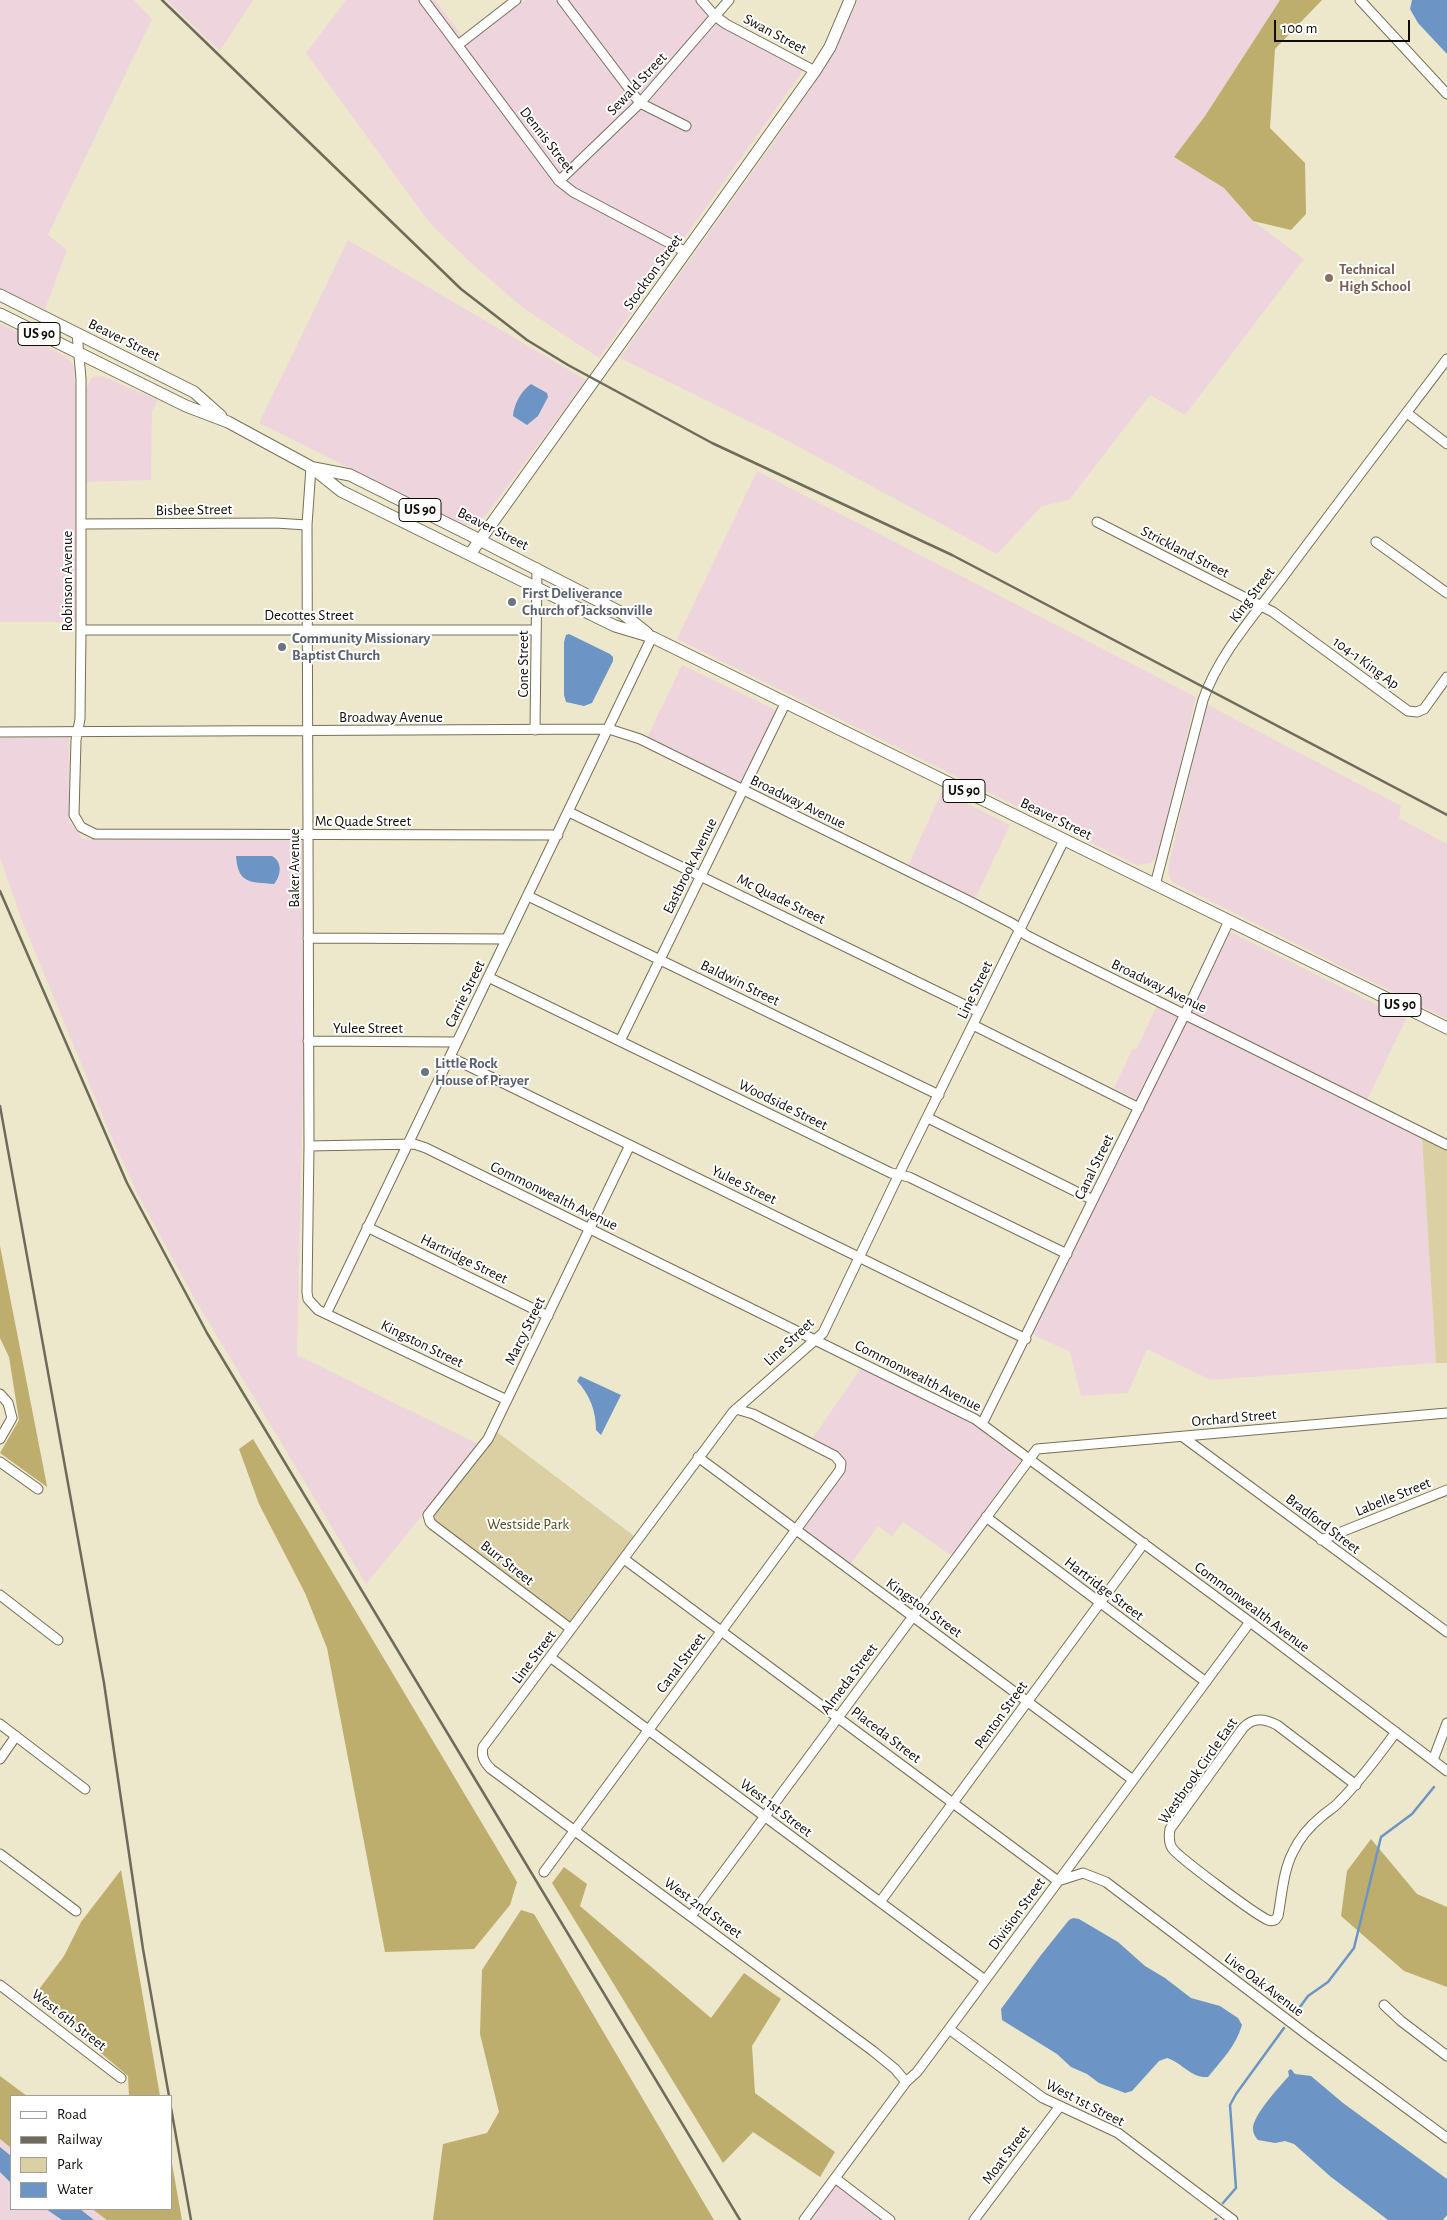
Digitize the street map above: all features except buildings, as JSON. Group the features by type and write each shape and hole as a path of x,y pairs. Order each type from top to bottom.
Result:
{"main road":[{"name":"Stockton Street","path":"470,554 815,71 830,47 850,0"},
{"name":"Beaver Street","path":"0,295 194,392 228,422"},
{"name":"Beaver Street","path":"0,314 186,406 228,422 311,467 341,491 584,611 615,626 652,637 1447,1028"},
{"name":"Beaver Street","path":"311,467 350,475 537,568 622,613 652,637"}],"street":[{"name":"Dennis Street","path":"424,0 559,181 574,192 686,252"},
{"path":"458,45 516,0"},
{"path":"562,0 640,103 686,126"},
{"name":"Swan Street","path":"702,0 715,16 815,71"},
{"name":"Sewald Street","path":"559,181 640,103 729,0"},
{"path":"1360,0 1447,94"},
{"name":"Robinson Avenue","path":"77,333 80,379 81,630 80,719 77,731 74,815 81,826"},
{"name":"King Street","path":"1155,885 1207,688 1224,656 1447,359"},
{"path":"1407,413 1447,444"},
{"name":"Baker Avenue","path":"311,467 307,525 308,1299 318,1310 326,1314"},
{"name":"Strickland Street","path":"1097,522 1261,606"},
{"name":"Bisbee Street","path":"81,524 275,523 307,525"},
{"path":"1376,542 1447,593"},
{"name":"Cone Street","path":"536,730 537,568"},
{"path":"584,611 592,597"},
{"name":"104-1 King Ap","path":"1261,606 1273,612 1408,711 1417,712 1424,709 1447,677"},
{"name":"Decottes Street","path":"81,630 308,628 536,630"},
{"name":"Carrie Street","path":"326,1314 652,637"},
{"name":"Eastbrook Avenue","path":"620,1042 785,704"},
{"name":"Broadway Avenue","path":"77,731 608,729 640,740 966,900 1013,924 1065,955 1447,1145"},
{"path":"0,732 77,731"},
{"name":"Mc Quade Street","path":"569,812 980,1012"},
{"name":"Mc Quade Street","path":"81,826 95,834 558,835"},
{"name":"Line Street","path":"482,1758 483,1747 698,1457 736,1409 823,1333 899,1174 1064,840"},
{"name":"Baldwin Street","path":"528,896 939,1095"},
{"name":"Canal Street","path":"982,1424 1026,1339 1229,921"},
{"path":"308,938 506,939"},
{"name":"Woodside Street","path":"488,977 891,1173 909,1177 1067,1254"},
{"path":"973,1025 1139,1108"},
{"name":"Yulee Street","path":"308,1041 457,1042"},
{"name":"Yulee Street","path":"450,1057 1026,1339"},
{"path":"928,1118 1093,1200"},
{"name":"Commonwealth Avenue","path":"309,1146 407,1144 426,1148 968,1415 1144,1543 1447,1771"},
{"name":"Marcy Street","path":"428,1518 430,1511 488,1439 630,1145"},
{"name":"Hartridge Street","path":"367,1227 548,1316"},
{"name":"Kingston Street","path":"326,1314 506,1400"},
{"path":"0,1394 11,1412 12,1418 0,1439"},
{"name":"Canal Street","path":"544,1872 840,1470 841,1463 835,1456 752,1414 736,1409"},
{"name":"Orchard Street","path":"1028,1458 1036,1449 1447,1413"},
{"name":"Bradford Street","path":"1183,1437 1447,1632"},
{"name":"Kingston Street","path":"698,1457 1133,1780"},
{"name":"Almeda Street","path":"691,1916 1028,1458"},
{"path":"0,1462 38,1489"},
{"name":"Labelle Street","path":"1321,1540 1447,1490"},
{"name":"Hartridge Street","path":"986,1517 1206,1682"},
{"name":"Burr Street","path":"428,1518 433,1525 571,1629"},
{"name":"Penton Street","path":"880,1902 1144,1543"},
{"name":"Placeda Street","path":"624,1559 1058,1881"},
{"path":"0,1595 58,1640"},
{"name":"Division Street","path":"804,2220 906,2082 917,2072 1250,1622"},
{"name":"West 1st Street","path":"550,1657 985,1980"},
{"name":"Westbrook Circle East","path":"1254,1720 1268,1720 1277,1725 1356,1785 1308,1829 1293,1851 1285,1873 1278,1916 1275,1920 1266,1919 1180,1856 1172,1847 1170,1841 1170,1829 1243,1728 1254,1720"},
{"path":"1433,1760 1447,1723"},
{"path":"0,1724 84,1789"},
{"path":"1356,1785 1396,1732"},
{"path":"0,1760 16,1736"},
{"name":"West 2nd Street","path":"482,1758 490,1769 873,2051 895,2069 906,2082"},
{"path":"0,1854 76,1911"},
{"name":"Live Oak Avenue","path":"1058,1881 1083,1874 1106,1882 1447,2138"},
{"name":"West 6th Street","path":"0,1985 121,2078"},
{"path":"1384,2005 1401,2021 1447,2056"},
{"name":"West 1st Street","path":"949,2029 1030,2090 1118,2133 1233,2220"},
{"name":"Moat Street","path":"974,2220 1060,2106"},
{"path":"835,2178 890,2220"}],"shaded area":[{"path":"0,0 134,0 152,19 48,235 67,250 45,309 0,289"},
{"path":"166,0 253,0 220,51"},
{"path":"346,0 435,0 468,44 525,0 696,0 711,16 805,68 599,358 522,307 470,262 429,222 306,53"},
{"path":"858,0 1280,0 1205,116 1174,157 1224,188 1253,221 1304,259 1185,415 1150,395 1069,500 1042,506 997,554 775,434 620,358 783,129 829,60"},
{"path":"1280,0 1322,0 1275,49 1270,128 1305,163 1306,214 1291,230 1253,221 1224,188 1174,157 1205,116"},
{"path":"348,240 586,380 486,515 473,525 464,525 259,423"},
{"path":"0,323 69,358 74,367 76,395 77,622 0,622"},
{"path":"102,376 158,400 152,411 151,480 85,482 86,388 92,377"},
{"path":"757,471 1196,697 1165,831 1156,857 1151,863 1136,865 677,639"},
{"path":"682,665 778,711 742,784 647,738"},
{"path":"1208,705 1401,806 1399,818 1447,844 1447,1019 1172,882 1168,873 1169,863 1204,714"},
{"path":"69,737 69,822 83,839 302,840 304,1041 297,1355 480,1445 366,1584 196,1301 138,1195 111,1136 21,918 0,858 0,738"},
{"path":"942,791 1010,825 975,899 908,866"},
{"path":"1220,927 1406,1019 1367,1100 1182,1007"},
{"path":"1157,1006 1422,1138 1436,1363 1211,1380 1147,1349 1128,1393 1081,1396 1070,1352 1032,1334 1145,1104 1114,1088 1133,1048 1136,1050"},
{"path":"0,1246 47,1487 0,1453 19,1420 9,1357 0,1338"},
{"path":"861,1368 971,1423 1021,1460 952,1556 903,1522 892,1536 878,1526 850,1565 802,1530 846,1467 841,1455 812,1439"},
{"path":"253,1439 517,1882 510,1905 474,1949 385,1952 327,1648 305,1593 259,1504 239,1449"},
{"path":"1371,1839 1417,1894 1447,1907 1447,1987 1404,1971 1341,1916 1347,1871"},
{"path":"564,1867 587,1884 580,1906 711,2018 744,1973 781,1999 752,2046 755,2093 835,2152 820,2177 753,2132 723,2163 552,1883"},
{"path":"121,1870 160,2095 129,2095 128,2076 34,1996 64,1956 81,1922"},
{"path":"521,1910 534,1914 714,2220 433,2220 443,2144 487,2133 499,2112 480,2034 482,1970"},
{"path":"0,2076 26,2095 10,2095 10,2147 0,2139"},
{"path":"0,2139 10,2147 10,2210 93,2210 107,2220 0,2220"},
{"path":"172,2164 182,2220 107,2220 93,2210 172,2210"},
{"path":"836,2185 882,2220 810,2220"}],"green space":[{"path":"1422,1138 1447,1151 1447,1363 1436,1363"},
{"name":"Westside Park","path":"497,1432 634,1536 569,1623 424,1513 480,1445 487,1449"}],"water":[{"path":"1412,0 1447,0 1447,54 1418,23 1410,9"},
{"path":"531,384 547,393 548,397 538,416 527,425 513,416 519,398"},
{"path":"569,634 613,657 613,661 592,703 584,706 566,702 564,695 564,642 566,635"},
{"path":"236,856 272,856 278,862 280,869 274,884 247,880 239,872"},
{"path":"580,1376 621,1395 601,1435 596,1430 595,1416 589,1398 577,1381"},
{"path":"1073,1918 1079,1919 1118,1942 1145,1966 1165,1978 1191,1998 1220,2006 1238,2018 1242,2025 1236,2040 1208,2077 1191,2073 1178,2063 1167,2058 1159,2061 1132,2091 1125,2093 1099,2083 1087,2074 1071,2067 1057,2054 1002,2020 1001,2009 1041,1955 1069,1920"},
{"path":"1291,2069 1295,2074 1311,2076 1343,2103 1447,2179 1447,2215 1443,2220 1388,2220 1331,2177 1294,2144 1285,2141 1275,2143 1258,2140 1254,2135 1254,2123 1267,2101 1289,2076 1288,2071"},
{"path":"0,2147 10,2155 10,2182 0,2172"},
{"path":"47,2210 81,2210 94,2220 62,2220"}],"waterway":[{"path":"1297,2011 1308,1996 1328,1982 1354,1948 1381,1837 1412,1814 1434,1787"},
{"path":"1223,2203 1236,2188 1230,2105 1284,2028"}],"railway":[{"path":"162,0 461,289 527,340 568,365 712,443 952,555 1447,815"},
{"path":"0,891 127,1183 207,1333 740,2220"},
{"path":"0,1106 104,1683 143,1949 169,2095"},
{"path":"172,2114 191,2220"}],"place":[{"name":"Technical High School","path":"1329,278"},
{"name":"First Deliverance Church of Jacksonville","path":"512,602"},
{"name":"Community Missionary Baptist Church","path":"282,647"},
{"name":"Little Rock House of Prayer","path":"425,1072"}]}
